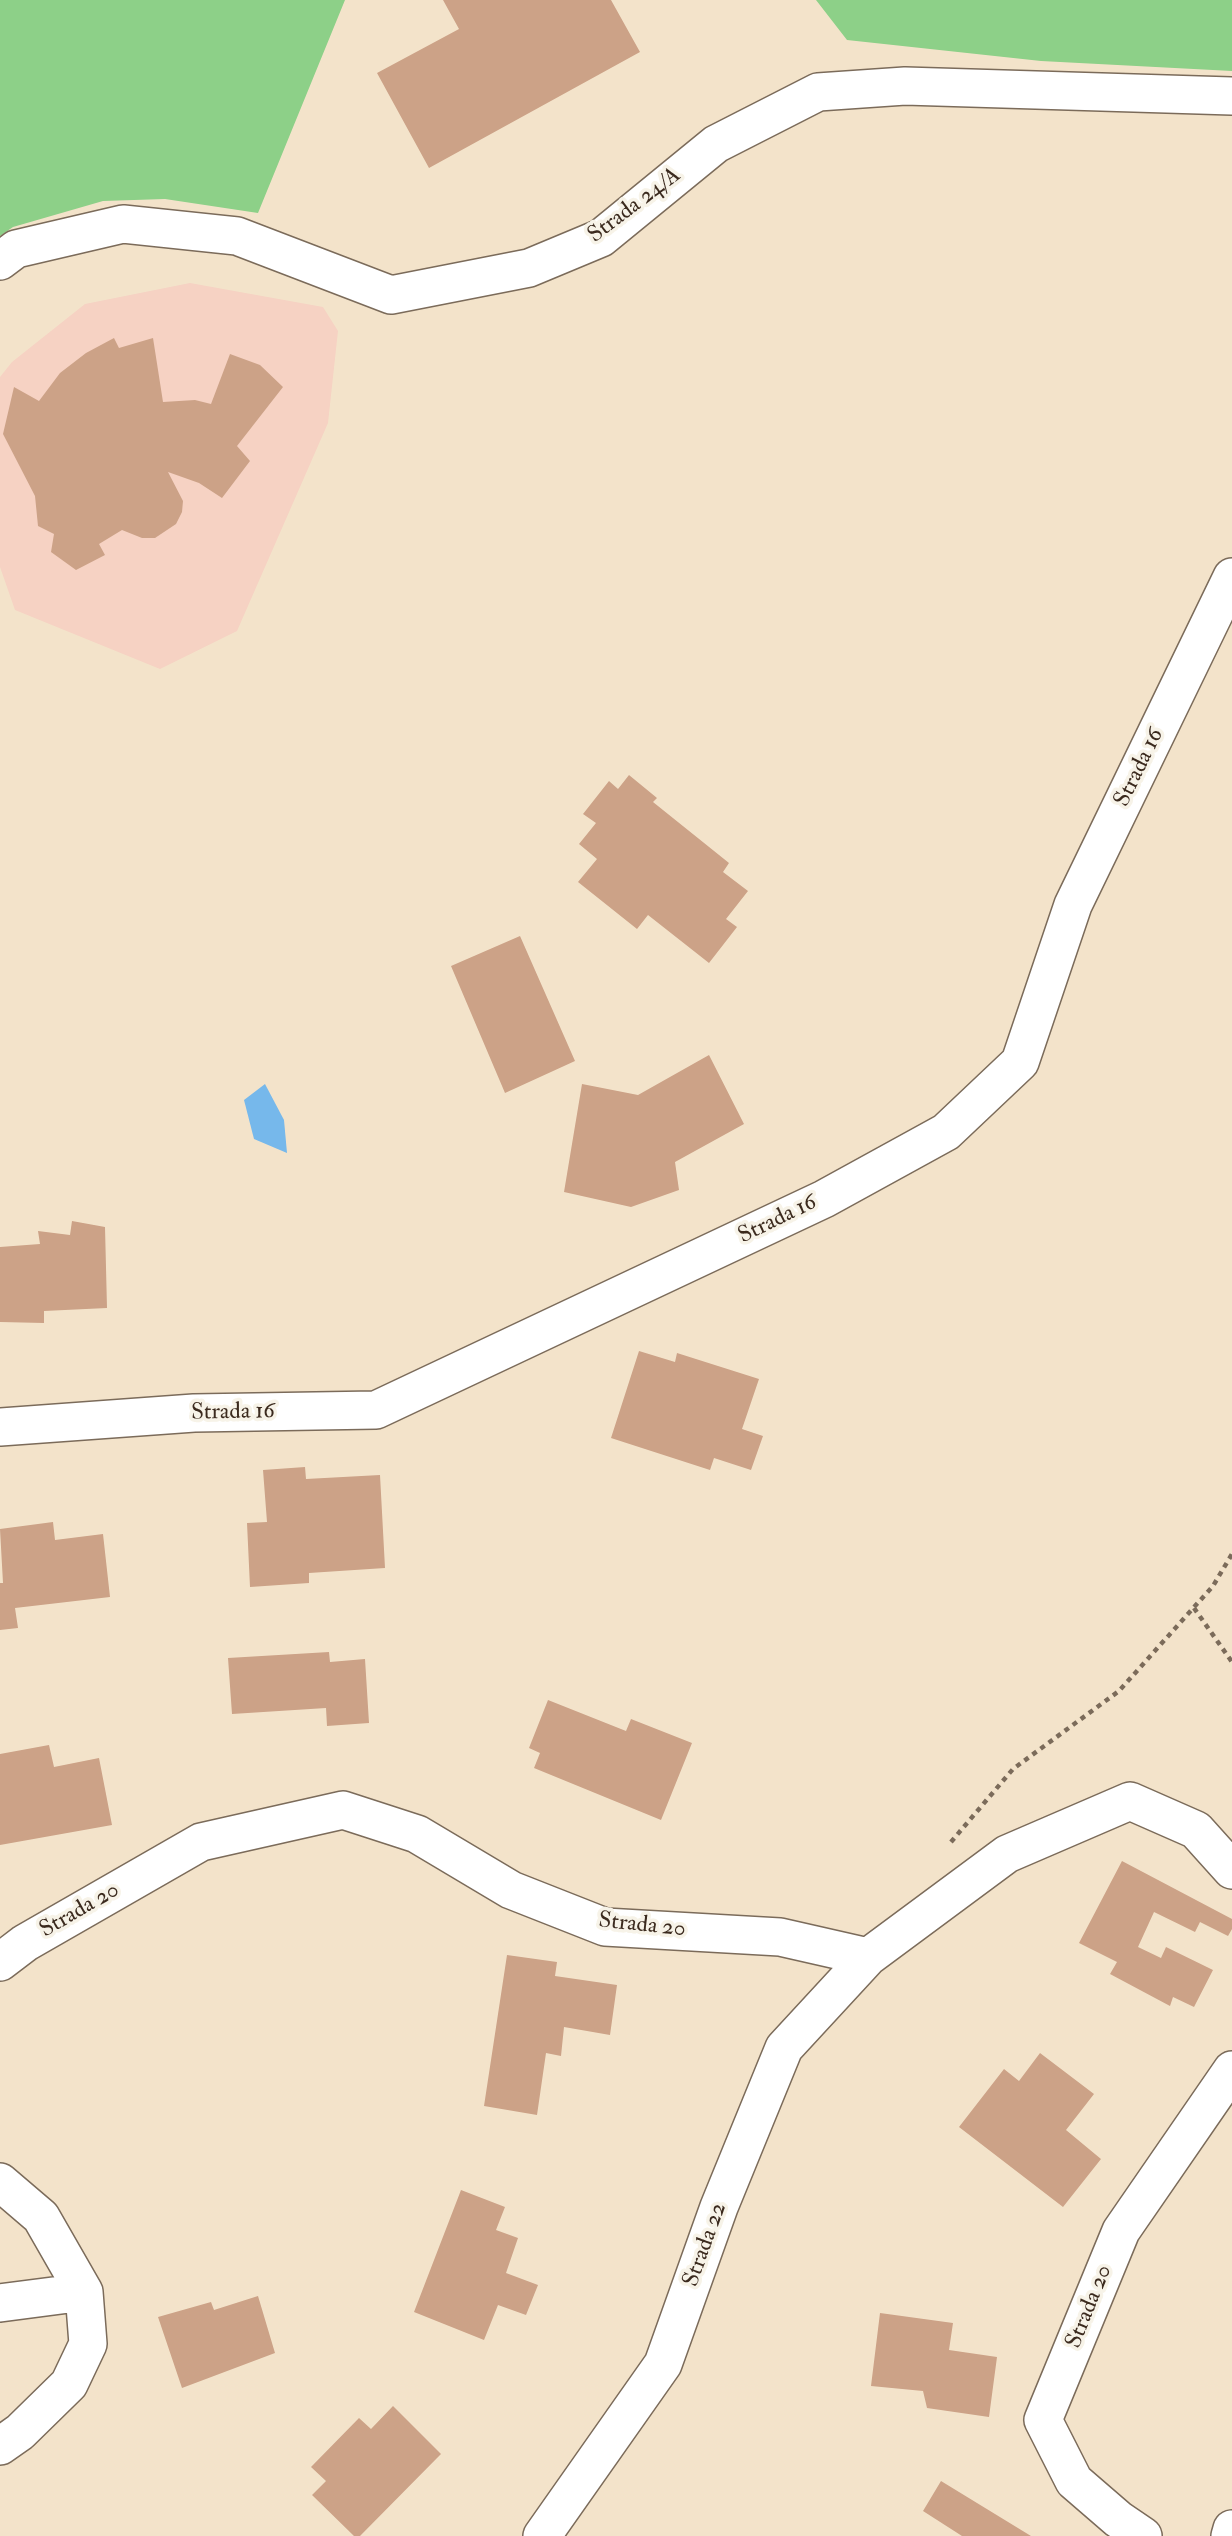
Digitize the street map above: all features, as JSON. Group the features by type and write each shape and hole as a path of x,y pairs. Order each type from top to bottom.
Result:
{"street":[{"name":"Strada 24/A","path":"0,261 16,249 123,224 237,236 391,295 529,268 601,238 716,144 818,92 905,86 1232,96"},
{"name":"Strada 16","path":"0,1427 194,1413 376,1410 824,1199 946,1132 1020,1062 1073,905 1232,577"},
{"path":"868,1957 1007,1854 1130,1801 1196,1830 1232,1870"},
{"name":"Strada 20","path":"0,1962 25,1943 201,1842 344,1810 417,1834 511,1889 605,1927 780,1937 868,1957"},
{"name":"Strada 22","path":"542,2536 663,2364 719,2207 784,2048 868,1957"},
{"name":"Strada 20","path":"1143,2536 1073,2481 1043,2420 1121,2231 1232,2070"},
{"path":"0,2182 41,2217 84,2292 88,2344 69,2384 20,2432 0,2446"},
{"path":"0,2303 84,2292"},
{"path":"1230,2536 1232,2529"}],"path":[{"path":"945,1851 960,1829 1013,1769 1119,1691 1213,1586 1232,1554"},
{"path":"1194,1608 1232,1662"}],"shaded area":[{"path":"190,283 323,307 338,331 328,423 237,631 160,669 15,610 0,567 0,377 12,362 85,304"}],"green space":[{"path":"0,0 345,0 258,213 165,199 103,201 13,227 0,236"},
{"path":"816,0 1232,0 1232,71 1041,61 847,40"}],"water":[{"path":"265,1084 284,1120 287,1153 254,1139 244,1100"}],"building":[{"path":"443,0 611,0 640,52 429,168 377,73 459,29"},
{"path":"114,338 119,348 153,338 163,402 195,400 211,404 230,354 260,365 283,387 237,446 250,461 222,498 199,483 168,472 183,501 182,512 176,524 155,538 142,538 122,530 99,544 105,555 76,570 51,552 54,534 38,526 35,496 3,434 14,387 39,401 60,373 86,353"},
{"path":"629,775 657,798 653,802 729,863 723,872 748,891 726,919 737,927 709,963 648,915 637,929 578,882 597,859 579,844 596,823 583,814 609,781 618,789"},
{"path":"520,936 575,1061 505,1093 451,966"},
{"path":"709,1055 744,1124 675,1162 679,1190 631,1207 564,1192 582,1084 638,1095"},
{"path":"72,1221 105,1227 107,1308 44,1311 44,1323 0,1322 0,1247 40,1244 38,1231 70,1235"},
{"path":"639,1351 675,1362 677,1353 759,1379 742,1429 763,1436 751,1470 714,1458 710,1470 611,1438"},
{"path":"305,1467 306,1479 380,1475 385,1568 309,1573 309,1583 250,1587 247,1523 267,1522 263,1470"},
{"path":"53,1522 55,1540 103,1534 110,1597 15,1608 18,1628 0,1630 0,1583 3,1583 0,1529"},
{"path":"329,1652 330,1662 365,1659 369,1723 327,1726 326,1708 232,1714 228,1658"},
{"path":"548,1700 626,1731 631,1719 692,1743 661,1820 534,1768 540,1753 529,1748"},
{"path":"49,1745 54,1767 99,1758 112,1825 0,1845 0,1754"},
{"path":"1122,1861 1232,1919 1232,1929 1228,1936 1200,1922 1195,1932 1154,1912 1138,1947 1161,1958 1166,1947 1213,1970 1194,2007 1173,1997 1170,2006 1110,1974 1117,1962 1079,1943"},
{"path":"507,1955 557,1962 555,1976 617,1985 610,2035 564,2027 561,2056 546,2053 537,2115 484,2106"},
{"path":"1040,2053 1094,2094 1066,2130 1101,2159 1063,2207 959,2127 1004,2069 1019,2081"},
{"path":"461,2190 505,2207 496,2230 518,2238 506,2273 538,2285 526,2315 498,2305 484,2340 414,2312"},
{"path":"258,2296 275,2353 182,2388 158,2317 211,2302 214,2310"},
{"path":"880,2313 953,2323 949,2350 997,2357 989,2417 927,2408 923,2391 871,2386"},
{"path":"393,2406 441,2454 360,2536 354,2536 312,2495 326,2481 311,2467 359,2418 371,2429"},
{"path":"941,2481 1031,2536 962,2536 923,2511"}]}
